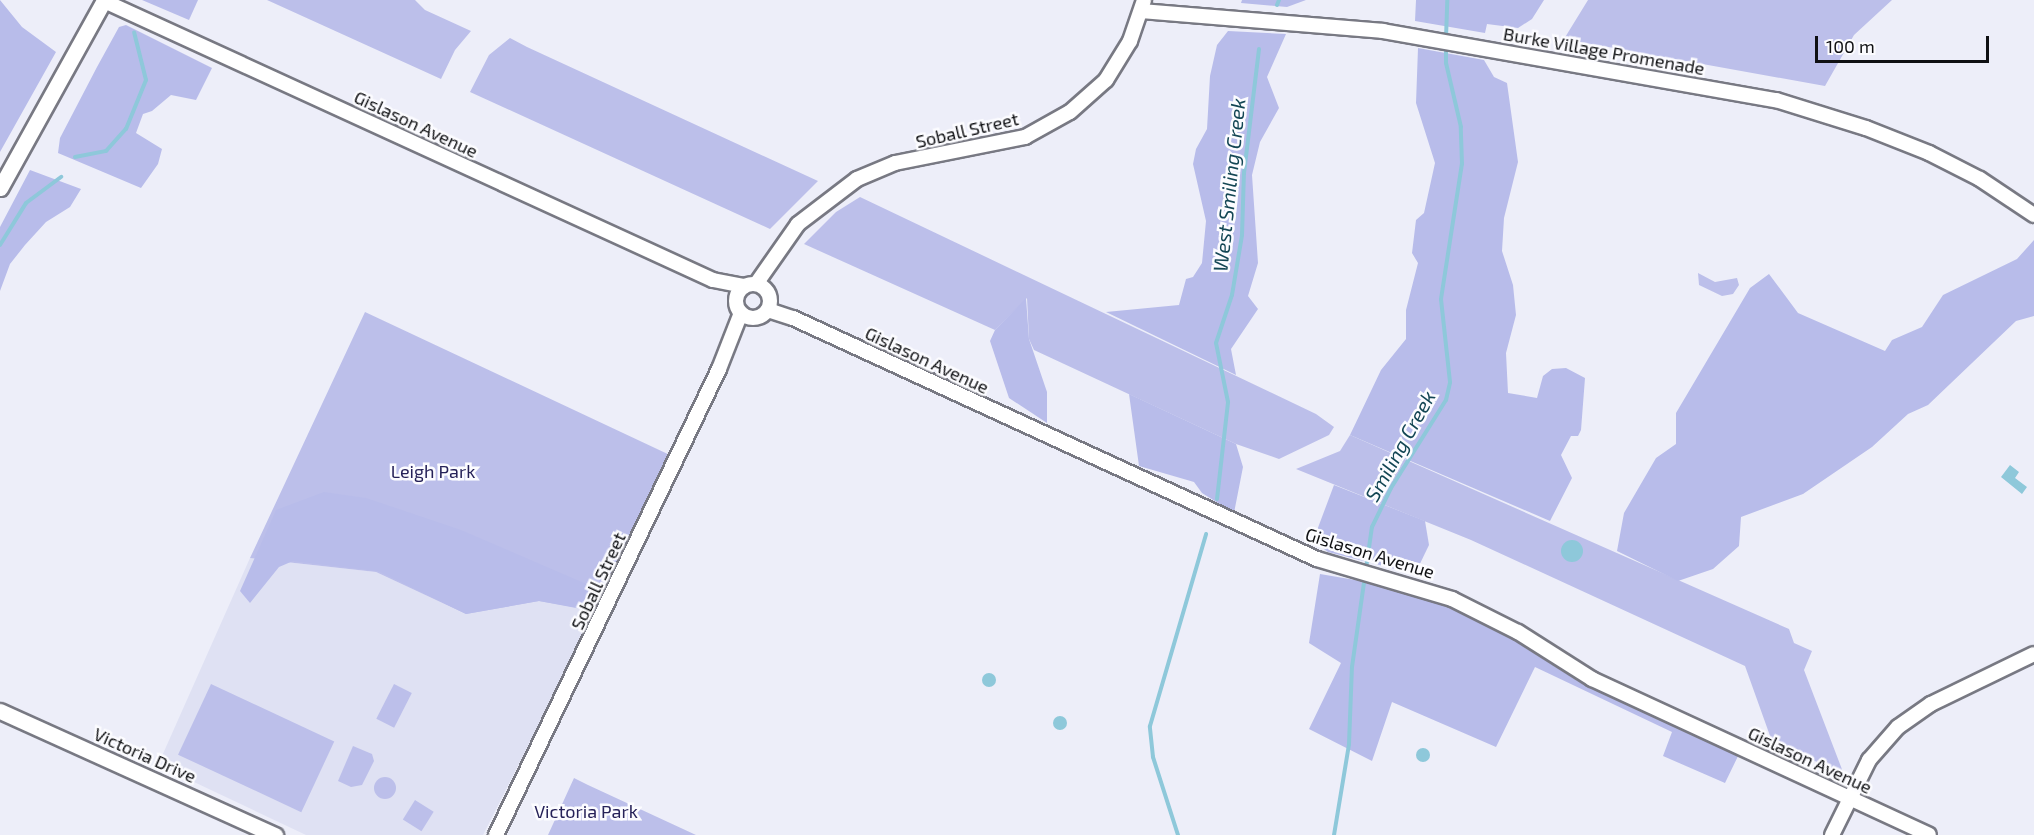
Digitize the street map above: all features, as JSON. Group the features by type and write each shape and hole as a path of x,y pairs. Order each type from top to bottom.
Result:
{"main road":[{"path":"0,189 104,1"},
{"name":"Victoria Drive","path":"0,711 275,835"}],"street":[{"name":"Gislason Avenue","path":"104,1 713,280 761,294 794,318 1317,559 1388,578 1452,599 1527,637 1592,678 1929,835"},
{"name":"Burke Village Promenade","path":"1143,6 1329,25 1476,45 1776,100 1866,128 1929,153 1980,180 2034,215"},
{"name":"Soball Street","path":"496,835 731,342 761,294 770,265 798,224 857,179 895,163 1025,137 1070,112 1106,80 1130,41 1143,6"},
{"name":"Gislason Avenue","path":"713,280 736,299"},
{"name":"Soball Street","path":"736,299 761,294"},
{"path":"736,299 747,315"},
{"path":"1832,835 1869,759 1906,720 1941,698 2034,654"}],"shaded area":[{"path":"0,0 22,27 56,52 0,152"},
{"path":"142,0 198,0 189,20"},
{"path":"1242,0 1306,0 1287,7 1241,3"},
{"path":"1416,0 1544,0 1532,19 1518,28 1487,24 1485,33 1415,21"},
{"path":"126,25 212,68 196,100 171,95 152,111 143,114 136,133 162,149 158,164 141,188 58,153 60,138 97,67 119,27"},
{"path":"1228,31 1286,34 1267,77 1279,108 1260,142 1252,175 1258,263 1248,296 1258,309 1231,349 1236,375 1106,312 1179,305 1186,279 1193,277 1202,263 1206,221 1193,164 1196,149 1207,129 1210,76 1217,45"},
{"path":"1418,48 1484,60 1494,77 1507,83 1518,162 1504,218 1502,251 1513,285 1516,315 1506,353 1508,393 1537,398 1543,376 1552,369 1566,368 1585,378 1581,430 1578,436 1571,436 1561,455 1572,478 1550,521 1350,435 1381,370 1406,339 1406,310 1418,263 1412,253 1416,220 1424,213 1435,163 1416,103"},
{"path":"30,170 81,189 70,207 46,222 25,245 10,264 0,291 0,227"},
{"path":"2034,240 2034,316 2016,321 1928,405 1908,414 1872,447 1803,494 1741,517 1739,546 1713,569 1678,581 1617,551 1624,513 1656,458 1676,444 1676,413 1750,288 1769,274 1798,313 1885,351 1892,340 1922,327 1943,295 2017,259"},
{"path":"1026,298 1029,339 1047,392 1047,423 1009,398 990,341 995,330"},
{"path":"1129,394 1236,444 1243,467 1234,513 1202,493 1194,482 1139,466"},
{"path":"2010,465 2019,472 2015,478 2027,487 2022,494 2001,477"},
{"path":"1334,485 1425,521 1429,545 1415,574 1328,552 1313,541"},
{"path":"324,492 366,498 461,530 598,589 587,610 539,601 466,614 378,571 293,561 279,567 250,603 240,591 276,510"},
{"path":"1572,540 1580,543 1583,551 1580,559 1572,562 1564,559 1561,551 1564,543"},
{"path":"250,558 376,572 466,614 539,601 596,611 483,835 306,835 158,765"},
{"path":"1320,574 1414,590 1500,628 1740,752 1725,783 1663,756 1672,732 1535,667 1496,747 1392,702 1372,761 1309,729 1341,663 1309,643"},
{"path":"989,673 994,675 996,680 994,685 989,687 984,685 982,680 984,675"},
{"path":"1060,716 1065,718 1067,723 1065,728 1060,730 1055,728 1053,723 1055,718"},
{"path":"1423,748 1428,750 1430,755 1428,760 1423,762 1418,760 1416,755 1418,750"}],"green space":[{"path":"267,0 415,0 425,10 471,31 455,50 441,79"},
{"path":"1588,0 1892,0 1854,35 1825,86 1564,39"},
{"path":"510,38 818,181 770,229 470,92 489,55"},
{"path":"860,197 1316,414 1334,427 1329,435 1279,459 1236,444 1034,350 1029,339 1027,298 995,330 804,244 836,212"},
{"path":"1698,273 1715,282 1737,278 1739,285 1733,294 1722,296 1699,285"},
{"name":"Leigh Park","path":"365,312 672,456 596,611 539,601 466,614 376,572 250,558"},
{"path":"1350,435 1789,629 1794,643 1812,651 1804,670 1843,772 1839,774 1804,755 1802,758 1774,747 1745,666 1471,540 1296,469 1340,451"},
{"path":"211,684 334,741 301,812 178,755"},
{"path":"394,684 412,693 394,728 376,719"},
{"path":"353,746 372,754 374,761 362,785 351,787 338,781"},
{"path":"385,777 393,780 396,788 393,796 385,799 377,796 374,788 377,780"},
{"name":"Victoria Park","path":"574,778 588,785 696,835 548,835"},
{"path":"415,800 434,812 421,831 403,820"}],"waterway":[{"name":"West Smiling Creek","path":"1277,5 1279,0"},
{"name":"Smiling Creek","path":"1446,38 1447,0"},
{"path":"75,157 106,151 126,129 146,80 134,32"},
{"name":"Smiling Creek","path":"1334,835 1349,744 1352,667 1372,527 1391,488 1446,400 1450,382 1441,299 1462,164 1461,127 1446,63 1446,46"},
{"name":"West Smiling Creek","path":"1217,499 1228,402 1216,343 1232,295 1242,235 1244,173 1259,49"},
{"path":"0,245 26,203 61,177"},
{"name":"West Smiling Creek","path":"1178,835 1153,757 1150,726 1206,534"}]}
